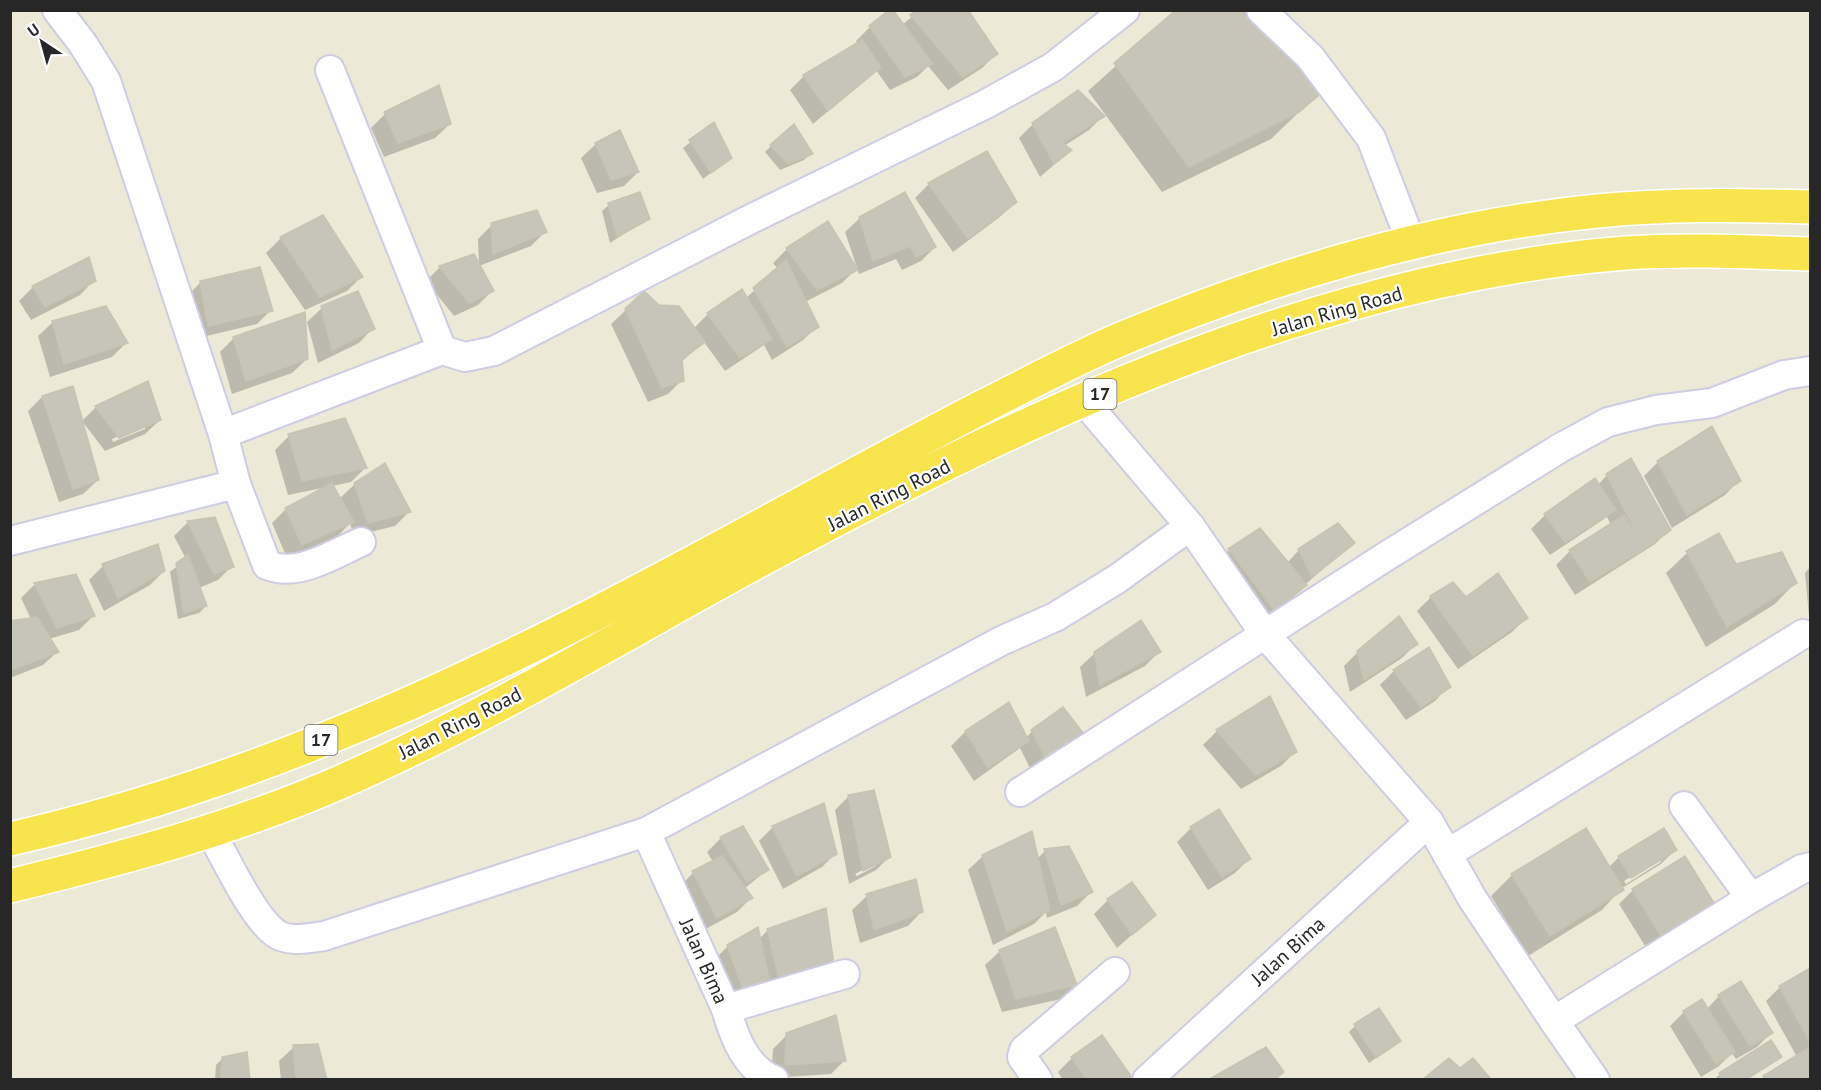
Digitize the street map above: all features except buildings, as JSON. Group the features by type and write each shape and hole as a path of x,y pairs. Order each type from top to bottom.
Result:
{"highway":[{"name":"Jalan Ring Road","path":"10,839 92,820 277,759 411,703 607,608 842,479 1116,341 1270,283 1411,242 1479,228 1594,211 1679,205 1810,207"},
{"name":"Jalan Ring Road","path":"10,886 137,854 210,831 340,782 451,730 741,571 921,476 1084,401 1259,333 1351,304 1452,281 1543,264 1626,253 1720,251 1810,254"}],"street":[{"path":"57,10 83,44 106,81 223,434 236,484 267,565 277,569 300,567 361,542"},
{"path":"223,434 442,350 465,357 495,351 749,220 986,104 1053,67 1125,10"},
{"path":"1261,10 1310,57 1371,138 1411,242"},
{"path":"330,70 442,350"},
{"path":"1020,792 1264,633 1560,448 1608,422 1656,410 1712,403 1784,375 1810,371"},
{"path":"1084,401 1190,526 1264,633 1429,822 1472,898 1595,1080"},
{"path":"10,541 236,484"},
{"path":"210,831 255,908 275,933 295,940 324,936 646,832 1001,640 1055,617 1118,579 1190,526"},
{"path":"1447,854 1803,634"},
{"path":"1684,806 1751,898"},
{"name":"Jalan Bima","path":"1147,1080 1429,822"},
{"name":"Jalan Bima","path":"646,832 726,1009 734,1038 746,1057 766,1077 774,1080"},
{"path":"1554,1022 1751,898 1802,869 1810,867"},
{"path":"1038,1080 1024,1062 1022,1057 1024,1050 1115,972"},
{"path":"726,1009 845,974"}]}
